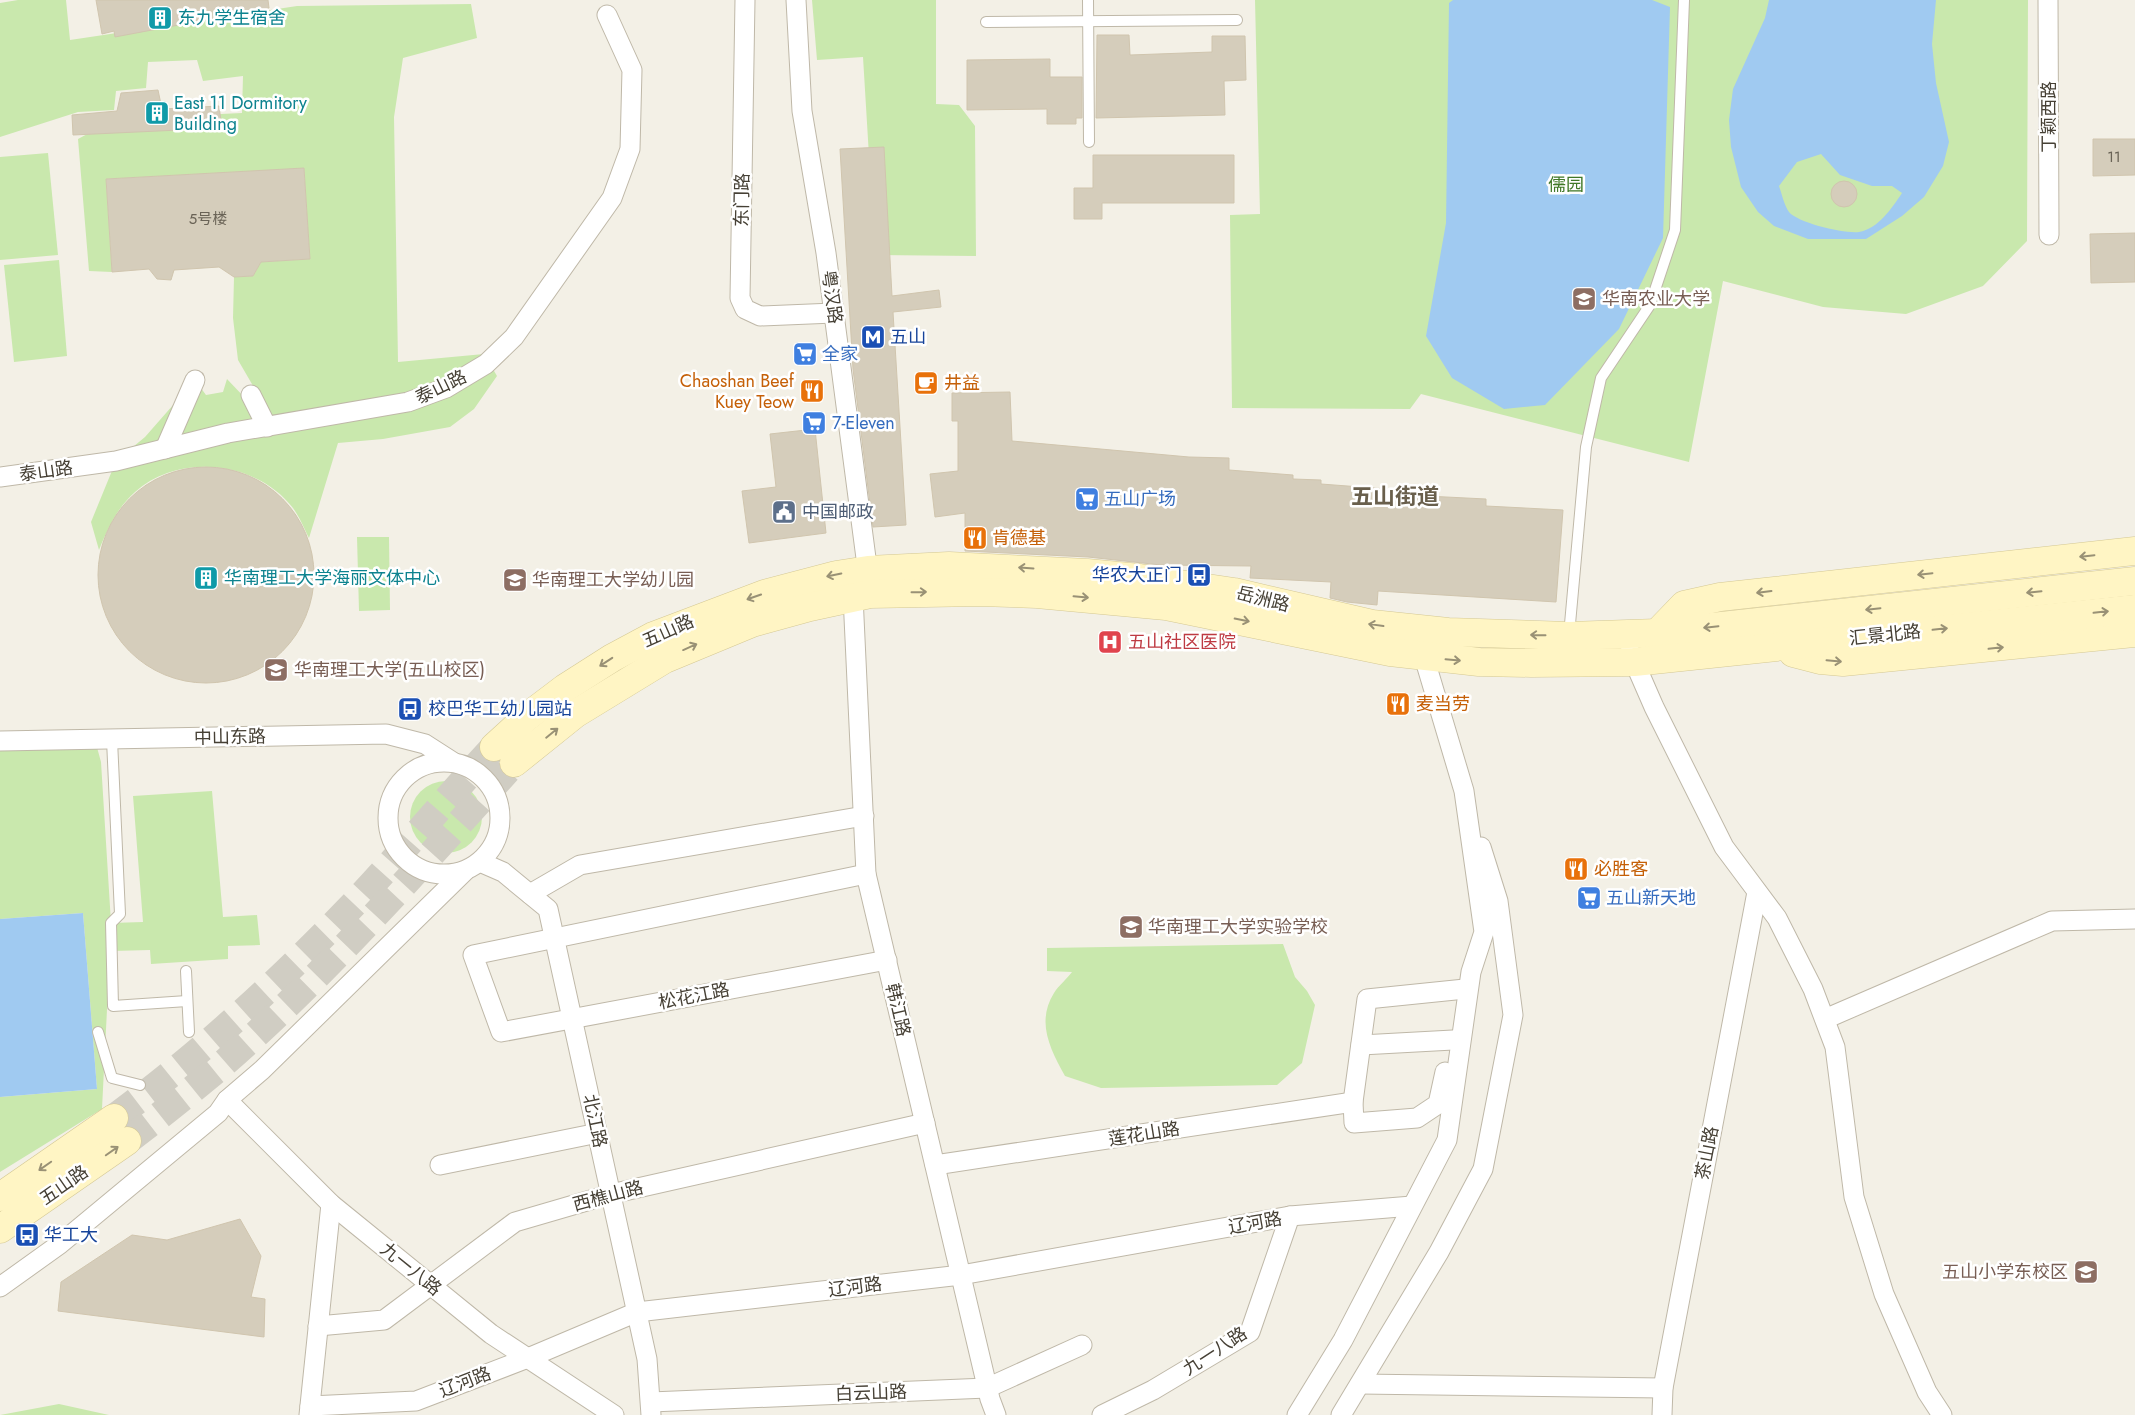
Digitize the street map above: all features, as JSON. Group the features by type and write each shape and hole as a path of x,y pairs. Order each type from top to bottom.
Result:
{"main road":[{"path":"1657,634 1684,605 1720,597 2135,551"},
{"name":"岳洲路","path":"864,587 949,566 1087,573 1140,578 1234,592 1372,624 1448,632 1569,636 1657,634"},
{"name":"五山路","path":"494,747 528,716 565,688 612,658 653,636 764,594 836,575 864,587"},
{"name":"汇景北路","path":"1657,634 2135,581"},
{"name":"岳洲路","path":"864,587 1046,595 1166,606 1247,621 1348,645 1424,657 1522,663 1634,662"},
{"name":"五山路","path":"514,764 575,714 664,659 752,623 864,587"},
{"name":"汇景北路","path":"1634,662 2135,608"},
{"path":"1769,648 1820,660 1843,662 2135,633"},
{"name":"五山路","path":"0,1197 120,1130 0,1229"}],"street":[{"name":"东门路","path":"745,0 740,298 745,309 760,316 834,313"},
{"name":"粤汉路","path":"796,0 802,111 834,313 864,587"},
{"name":"丁颖西路","path":"2048,0 2049,235"},
{"name":"泰山路","path":"0,478 116,461 228,433 408,402 446,388 486,364 514,337 612,198 630,149 632,70 607,15"},
{"path":"165,449 195,380"},
{"path":"251,394 266,427"},
{"name":"韩江路","path":"864,587 864,816 866,874 987,1388 996,1415"},
{"path":"1622,634 1654,707 1724,847 1777,918 1813,989 1835,1047 1854,1197 1884,1294 1927,1392 1942,1415"},
{"path":"1341,1415 1439,1252 1483,1169 1513,1015 1498,901 1424,657"},
{"name":"中山东路","path":"0,741 386,734 426,744 454,762"},
{"path":"0,1288 60,1244 218,1113 227,1100 269,1063 492,848 500,831 501,813 496,795 486,780 471,768 454,762 435,762 418,768 403,779 392,795 387,814 389,832 397,850 410,864 427,872 446,875 473,866"},
{"path":"1464,791 1484,932 1468,981 1438,1104 1417,1118 1354,1123 1353,1102 1367,999 1468,981"},
{"path":"530,894 580,864 864,816"},
{"name":"北江路","path":"473,866 503,872 548,908 647,1359 651,1409"},
{"path":"554,937 866,874"},
{"name":"茶山路","path":"1662,1415 1663,1388 1757,892"},
{"path":"1825,1019 2052,921 2135,918"},
{"name":"松花江路","path":"554,937 473,955 501,1032 887,960"},
{"path":"1297,1415 1343,1340 1447,1140 1468,981"},
{"path":"1361,1045 1453,1040"},
{"name":"九一八路","path":"227,1100 331,1204 491,1334 614,1415"},
{"name":"莲花山路","path":"935,1165 1353,1102"},
{"name":"西樵山路","path":"318,1326 384,1320 516,1222 611,1194 925,1123"},
{"path":"440,1165 598,1133"},
{"path":"310,1411 331,1204"},
{"name":"辽河路","path":"310,1411 415,1408 637,1312 961,1275 1290,1216 1412,1206"},
{"name":"九一八路","path":"1102,1415 1154,1390 1250,1332 1290,1216"},
{"name":"白云山路","path":"651,1409 987,1388 1082,1345"},
{"path":"1360,1384 1663,1388"}],"lane":[{"path":"1088,0 1089,142"},
{"path":"1569,636 1586,448 1601,378 1650,306 1674,230 1684,0"},
{"path":"986,22 1237,20"},
{"path":"112,740 120,914 111,923 113,1006 187,1001"},
{"path":"186,972 189,1032"},
{"path":"98,1032 112,1078 140,1085"}],"green space":[{"path":"18,0 66,0 70,40 297,6 471,4 477,38 403,58 394,117 398,362 484,354 497,376 474,409 450,427 383,439 338,443 309,538 293,508 278,492 259,480 239,472 217,467 195,467 173,471 153,479 135,492 118,512 99,550 91,522 116,461 145,437 195,380 206,395 223,392 227,379 246,399 256,391 238,360 233,318 234,277 253,276 261,262 310,259 304,169 106,179 112,272 89,271 78,139 115,119 242,113 243,76 203,81 197,60 148,62 146,88 116,91 114,110 78,112 0,137 0,3"},
{"path":"812,0 936,0 936,104 959,105 975,126 976,256 875,255 863,57 817,60"},
{"name":"儒园","path":"1255,0 2028,0 2027,241 1983,286 1906,314 1823,307 1723,281 1689,462 1421,394 1410,409 1232,408 1230,215 1260,214"},
{"path":"48,153 58,255 0,260 0,157"},
{"path":"59,260 67,356 14,362 4,265"},
{"path":"357,537 389,537 390,610 359,611"},
{"path":"95,740 101,762 111,923 143,922 133,796 212,791 223,917 257,915 260,945 228,946 228,959 151,964 150,950 112,951 111,930 102,1109 0,1172 0,1097 97,1089 83,913 0,919 0,746"},
{"path":"446,781 466,787 476,797 482,817 476,837 466,847 446,853 426,847 416,837 410,817 416,797 426,787"},
{"path":"1283,944 1295,977 1307,991 1315,1005 1302,1063 1277,1085 1101,1088 1065,1076 1054,1056 1047,1035 1046,1014 1054,993 1072,972 1047,971 1047,948"},
{"path":"59,1404 109,1415 0,1415"}],"water":[{"path":"1453,0 1652,0 1670,7 1663,238 1619,329 1545,405 1504,409 1452,378 1426,336 1446,223 1449,3"},
{"path":"1769,0 1936,0 1932,44 1936,83 1949,142 1943,166 1924,197 1902,216 1866,239 1808,239 1774,226 1758,212 1741,187 1731,147 1729,120 1733,89 1765,18","holes":["1821,154 1840,175 1872,186 1892,186 1902,193 1878,222 1872,227 1859,232 1843,231 1811,224 1789,212 1779,186 1797,162"]},
{"path":"83,913 97,1089 0,1097 0,919"}],"building":[{"name":"东九学生宿舍","path":"96,0 268,0 269,8 115,37 114,31 102,34"},
{"path":"1097,35 1129,35 1130,55 1212,52 1212,36 1245,36 1246,80 1224,81 1225,115 1096,118"},
{"path":"1050,59 1050,77 1082,77 1082,118 1076,118 1076,124 1047,124 1047,109 967,110 967,60"},
{"name":"East 11 Dormitory Building","path":"158,90 162,109 219,106 222,128 73,135 72,115 117,111 121,93"},
{"path":"2093,139 2135,139 2135,175 2093,176"},
{"name":"五山","path":"884,147 892,296 939,290 941,307 893,312 906,525 873,527 853,369 840,149"},
{"path":"1093,155 1234,155 1234,203 1102,203 1102,219 1074,219 1074,188 1093,188"},
{"path":"304,168 310,259 261,262 253,276 234,277 219,267 174,270 171,280 157,279 149,269 112,272 106,179"},
{"path":"1844,181 1853,185 1857,194 1853,203 1844,207 1835,203 1831,194 1835,185"},
{"path":"2135,233 2135,282 2091,283 2090,234"},
{"path":"1010,392 1012,441 1189,457 1229,458 1229,470 1293,475 1293,479 1321,480 1321,484 1387,489 1386,494 1486,499 1486,506 1563,510 1556,602 1378,591 1377,605 1330,598 1331,582 1250,578 1251,566 1161,565 1088,557 965,551 965,513 935,517 930,474 958,471 958,421 952,421 952,393"},
{"name":"中国邮政","path":"815,429 826,533 749,543 742,491 776,487 770,434"},
{"name":"华南理工大学海丽文体中心","path":"195,467 217,467 237,471 257,479 283,498 302,524 306,533 314,564 314,586 306,617 302,626 283,652 257,671 237,679 217,683 195,683 175,679 155,671 137,659 122,644 110,626 102,606 98,586 98,564 102,544 110,524 122,506 137,491 155,479 175,471"},
{"path":"240,1219 261,1256 251,1297 265,1299 264,1337 58,1311 61,1282 132,1235 167,1240"}],"tunnel":[{"path":"114,1118 206,1045 292,966 367,890 494,747"},
{"path":"127,1141 216,1070 295,998 406,882 514,763"}],"place":[{"name":"东九学生宿舍","path":"160,18"},
{"name":"East 11 Dormitory Building","path":"157,113"},
{"name":"华南农业大学","path":"1584,299"},
{"name":"五山","path":"873,337"},
{"name":"全家","path":"805,354"},
{"name":"井益","path":"926,383"},
{"name":"Chaoshan Beef Kuey Teow","path":"812,391"},
{"name":"7-Eleven","path":"814,423"},
{"name":"五山广场","path":"1087,499"},
{"name":"中国邮政","path":"784,512"},
{"name":"肯德基","path":"975,538"},
{"name":"华农大正门","path":"1199,575"},
{"name":"华南理工大学海丽文体中心","path":"206,578"},
{"name":"华南理工大学幼儿园","path":"515,580"},
{"name":"五山社区医院","path":"1110,642"},
{"name":"华南理工大学(五山校区)","path":"276,670"},
{"name":"麦当劳","path":"1398,704"},
{"name":"校巴华工幼儿园站","path":"410,709"},
{"name":"必胜客","path":"1576,869"},
{"name":"五山新天地","path":"1589,898"},
{"name":"华南理工大学实验学校","path":"1131,927"},
{"name":"华工大","path":"27,1235"},
{"name":"五山小学东校区","path":"2086,1272"}],"district":[{"name":"五山街道","path":"1395,496"}]}
